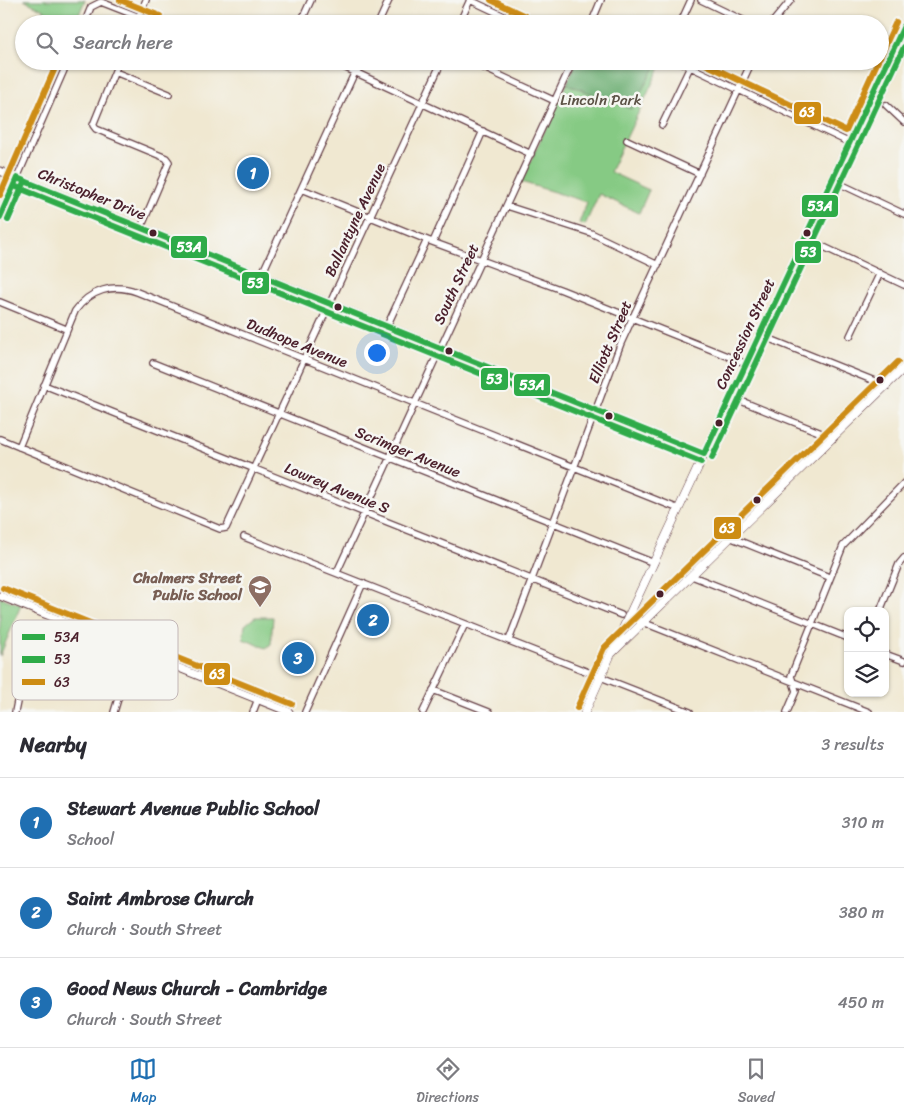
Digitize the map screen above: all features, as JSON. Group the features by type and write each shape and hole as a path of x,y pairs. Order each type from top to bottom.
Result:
{"main road":[{"name":"Concession Street","path":"889,60 904,28"},
{"name":"Concession Street","path":"585,712 884,70"},
{"path":"611,654 732,538 904,368"}],"street":[{"path":"140,15 146,0"},
{"path":"304,15 311,0"},
{"path":"382,15 388,0"},
{"path":"463,15 470,0 501,15"},
{"path":"596,15 602,0"},
{"path":"684,15 691,0"},
{"path":"701,0 733,15"},
{"path":"778,15 791,0"},
{"path":"88,15 92,7 99,2 134,15"},
{"path":"0,216 64,70"},
{"path":"351,70 531,154"},
{"name":"Ballantyne Avenue","path":"19,447 220,529 227,526 438,70"},
{"path":"488,70 555,101"},
{"name":"South Street","path":"337,572 569,70"},
{"path":"662,125 689,70"},
{"path":"696,70 850,143"},
{"name":"Elliott Street","path":"509,640 632,318 748,70"},
{"path":"142,228 170,162 166,158 96,129 92,123 114,72 169,94"},
{"path":"261,276 355,72"},
{"path":"886,105 904,122"},
{"path":"387,326 483,131"},
{"path":"627,140 700,174"},
{"name":"Christopher Drive","path":"0,171 704,454"},
{"path":"832,180 904,214"},
{"path":"302,188 430,241 747,364"},
{"path":"507,206 591,233 658,265"},
{"path":"805,238 904,285"},
{"path":"850,336 880,274"},
{"name":"Dudhope Avenue","path":"19,447 74,311 88,297 103,290 122,288 679,509"},
{"path":"0,302 66,329"},
{"path":"760,335 887,386"},
{"name":"Scrimger Avenue","path":"153,363 654,563"},
{"name":"Lowrey Avenue S","path":"44,384 621,615"},
{"path":"731,397 834,438"},
{"path":"0,439 19,447"},
{"path":"788,712 796,691 791,676 845,542 904,482"},
{"path":"244,537 690,712"},
{"path":"732,538 830,577"},
{"path":"882,607 899,564 904,558"},
{"path":"692,576 844,636"},
{"path":"305,712 362,583"},
{"path":"0,596 59,620"},
{"path":"632,610 634,618 870,712"},
{"path":"423,712 465,624"},
{"path":"889,655 904,661"},
{"path":"178,668 290,712"},
{"path":"433,690 489,712"},
{"path":"114,712 118,700"},
{"path":"254,712 258,700"}],"green space":[{"path":"24,0 85,0 79,15 53,15"},
{"name":"Lincoln Park","path":"573,70 659,70 610,172 649,190 639,213 599,194 585,225 579,223 587,202 521,182"},
{"path":"573,70 654,70 631,109 567,84"},
{"path":"0,597 21,605 15,620 12,620 12,627 0,656"},
{"path":"255,617 273,617 271,644 266,648 243,639 245,625"}],"transit line":[{"name":"63","path":"120,0 158,15"},
{"name":"63","path":"491,0 523,15"},
{"name":"63","path":"889,37 896,22"},
{"name":"53A","path":"889,58 904,26"},
{"name":"53","path":"712,458 904,47"},
{"name":"63","path":"0,195 54,70"},
{"name":"63","path":"718,70 846,131 874,70"},
{"name":"53A","path":"704,454 883,70"},
{"name":"53A","path":"17,178 704,454"},
{"name":"53A","path":"0,217 17,178"},
{"name":"53","path":"8,220 25,181"},
{"name":"53","path":"14,186 701,462"},
{"name":"63","path":"577,708 604,648 898,362"},
{"name":"63","path":"3,588 83,620"},
{"name":"63","path":"178,658 292,704"}],"place":[{"name":"Stewart Avenue Public School","path":"253,173"},
{"name":"Chalmers Street Public School","path":"260,608"},
{"name":"Saint Ambrose Church","path":"373,620"},
{"name":"Good News Church - Cambridge","path":"298,658"}]}
